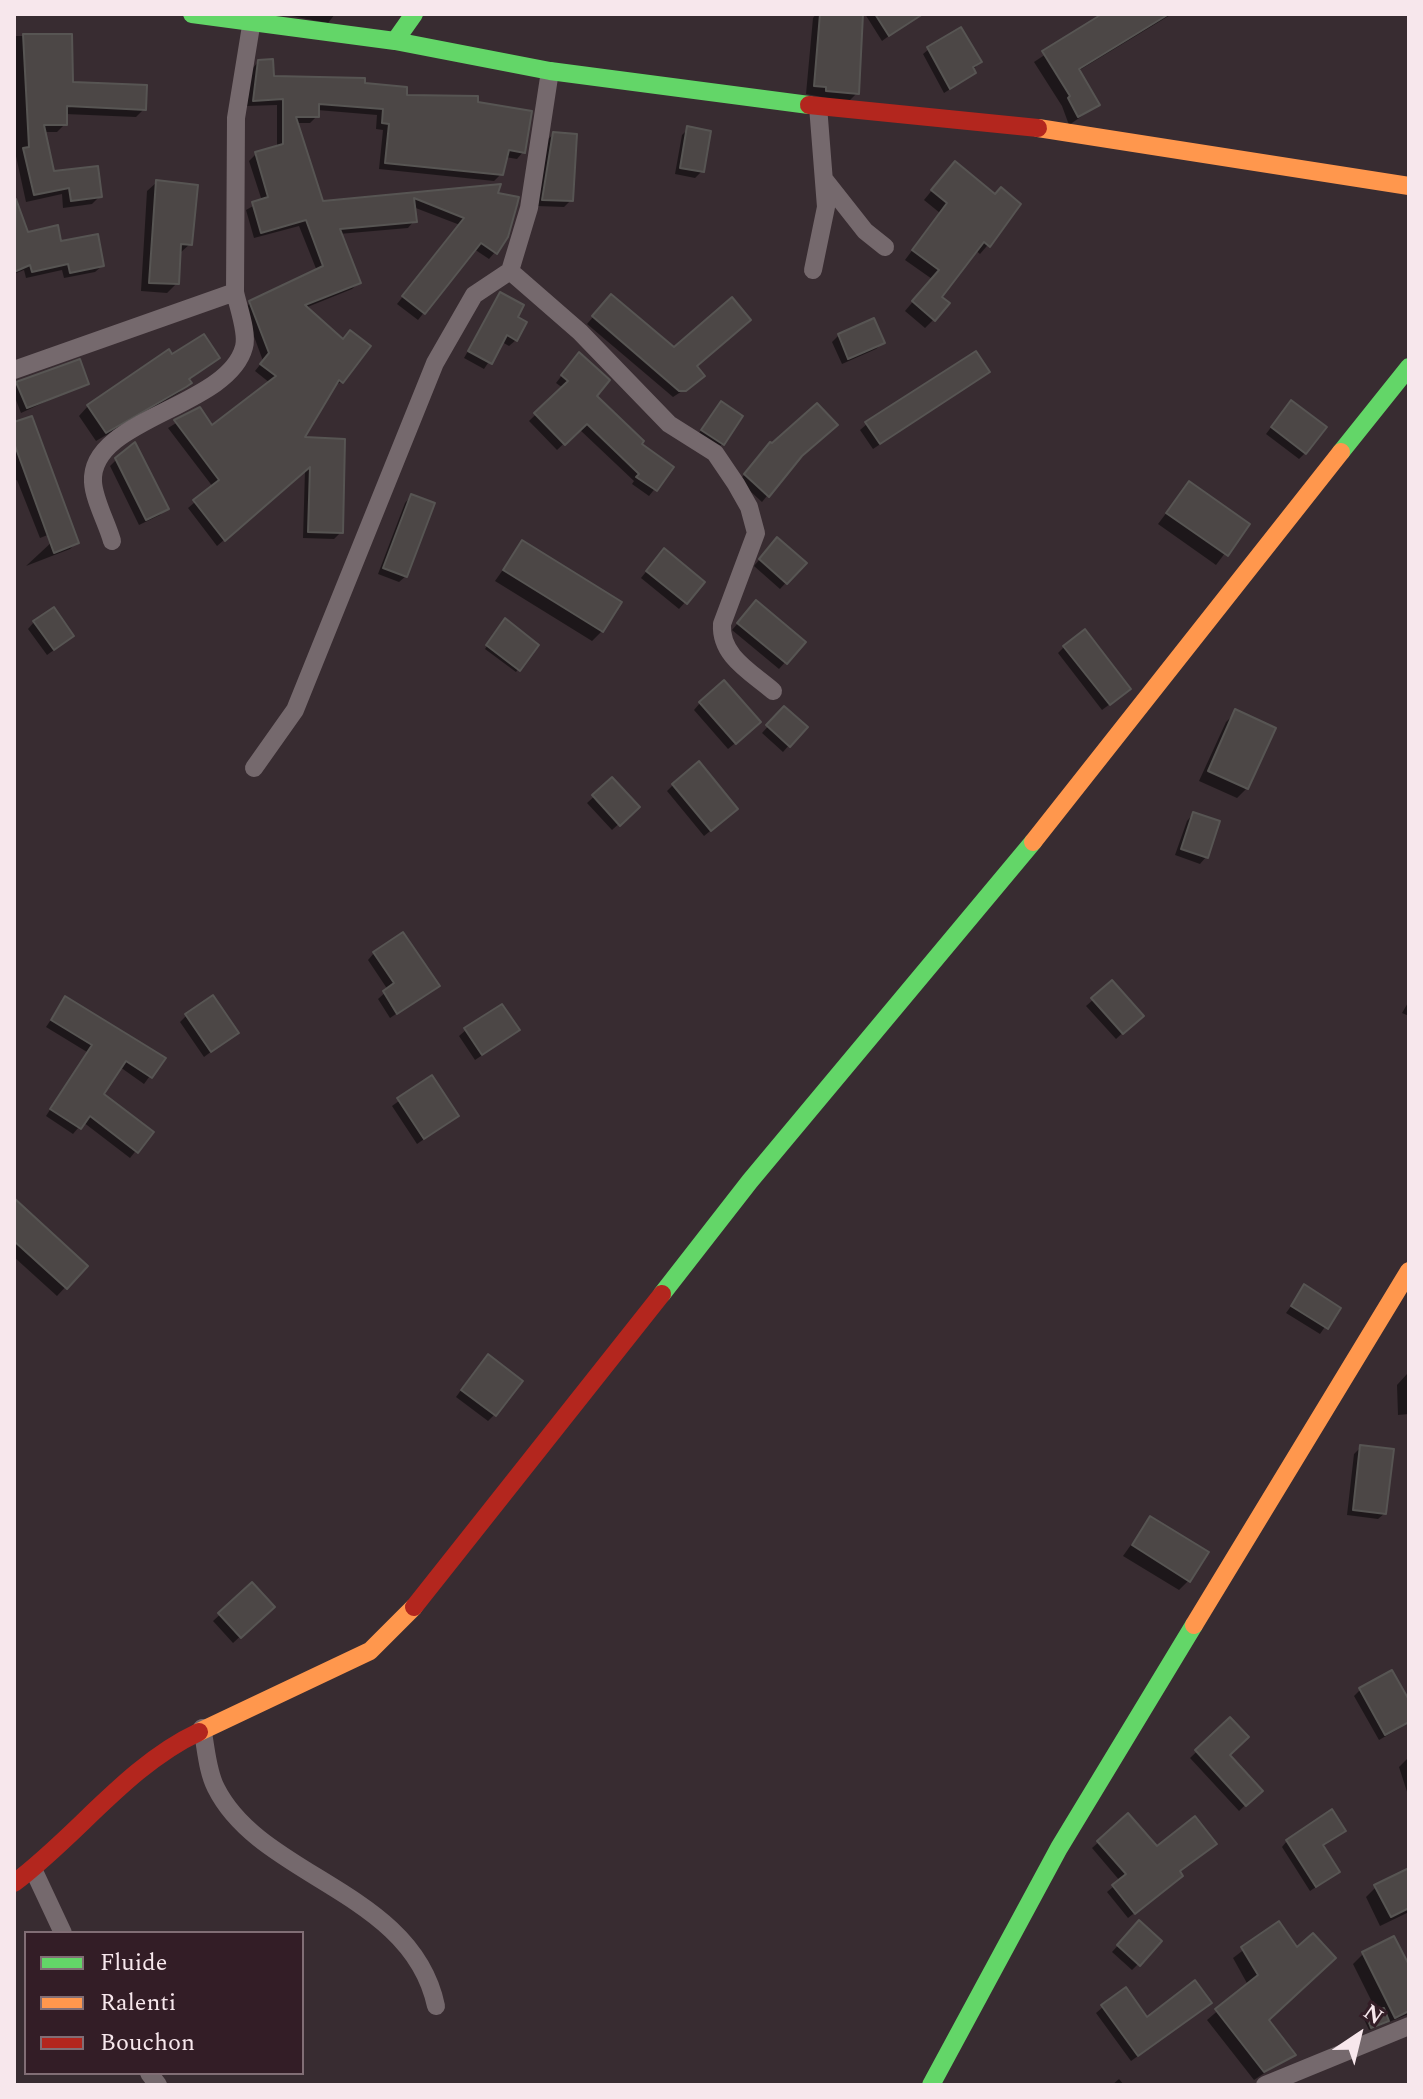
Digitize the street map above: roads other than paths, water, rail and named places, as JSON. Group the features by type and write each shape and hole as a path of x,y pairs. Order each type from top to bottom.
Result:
{"street":[{"path":"192,14 395,41 550,71 818,106 1031,127 1264,166 1409,186"},
{"path":"395,41 414,14"},
{"path":"112,541 93,484 100,457 132,430 227,378 245,346 235,292 236,118 252,20"},
{"path":"254,768 295,710 435,363 474,295 510,271 529,208 550,71"},
{"path":"813,270 825,219 818,106"},
{"path":"822,176 858,223 885,247"},
{"path":"510,271 580,332 669,424 715,453 736,484 749,507 756,533 722,624 721,638 726,650 773,691"},
{"path":"14,370 235,292"},
{"path":"14,1883 167,1747 370,1651 425,1597 750,1181 1087,778 1182,650 1409,367"},
{"path":"931,2085 1059,1848 1409,1271"},
{"path":"202,1728 215,1787 249,1829 401,1937 431,1980 436,2006"},
{"path":"33,1869 62,1931"},
{"path":"1265,2085 1409,2026"}]}
